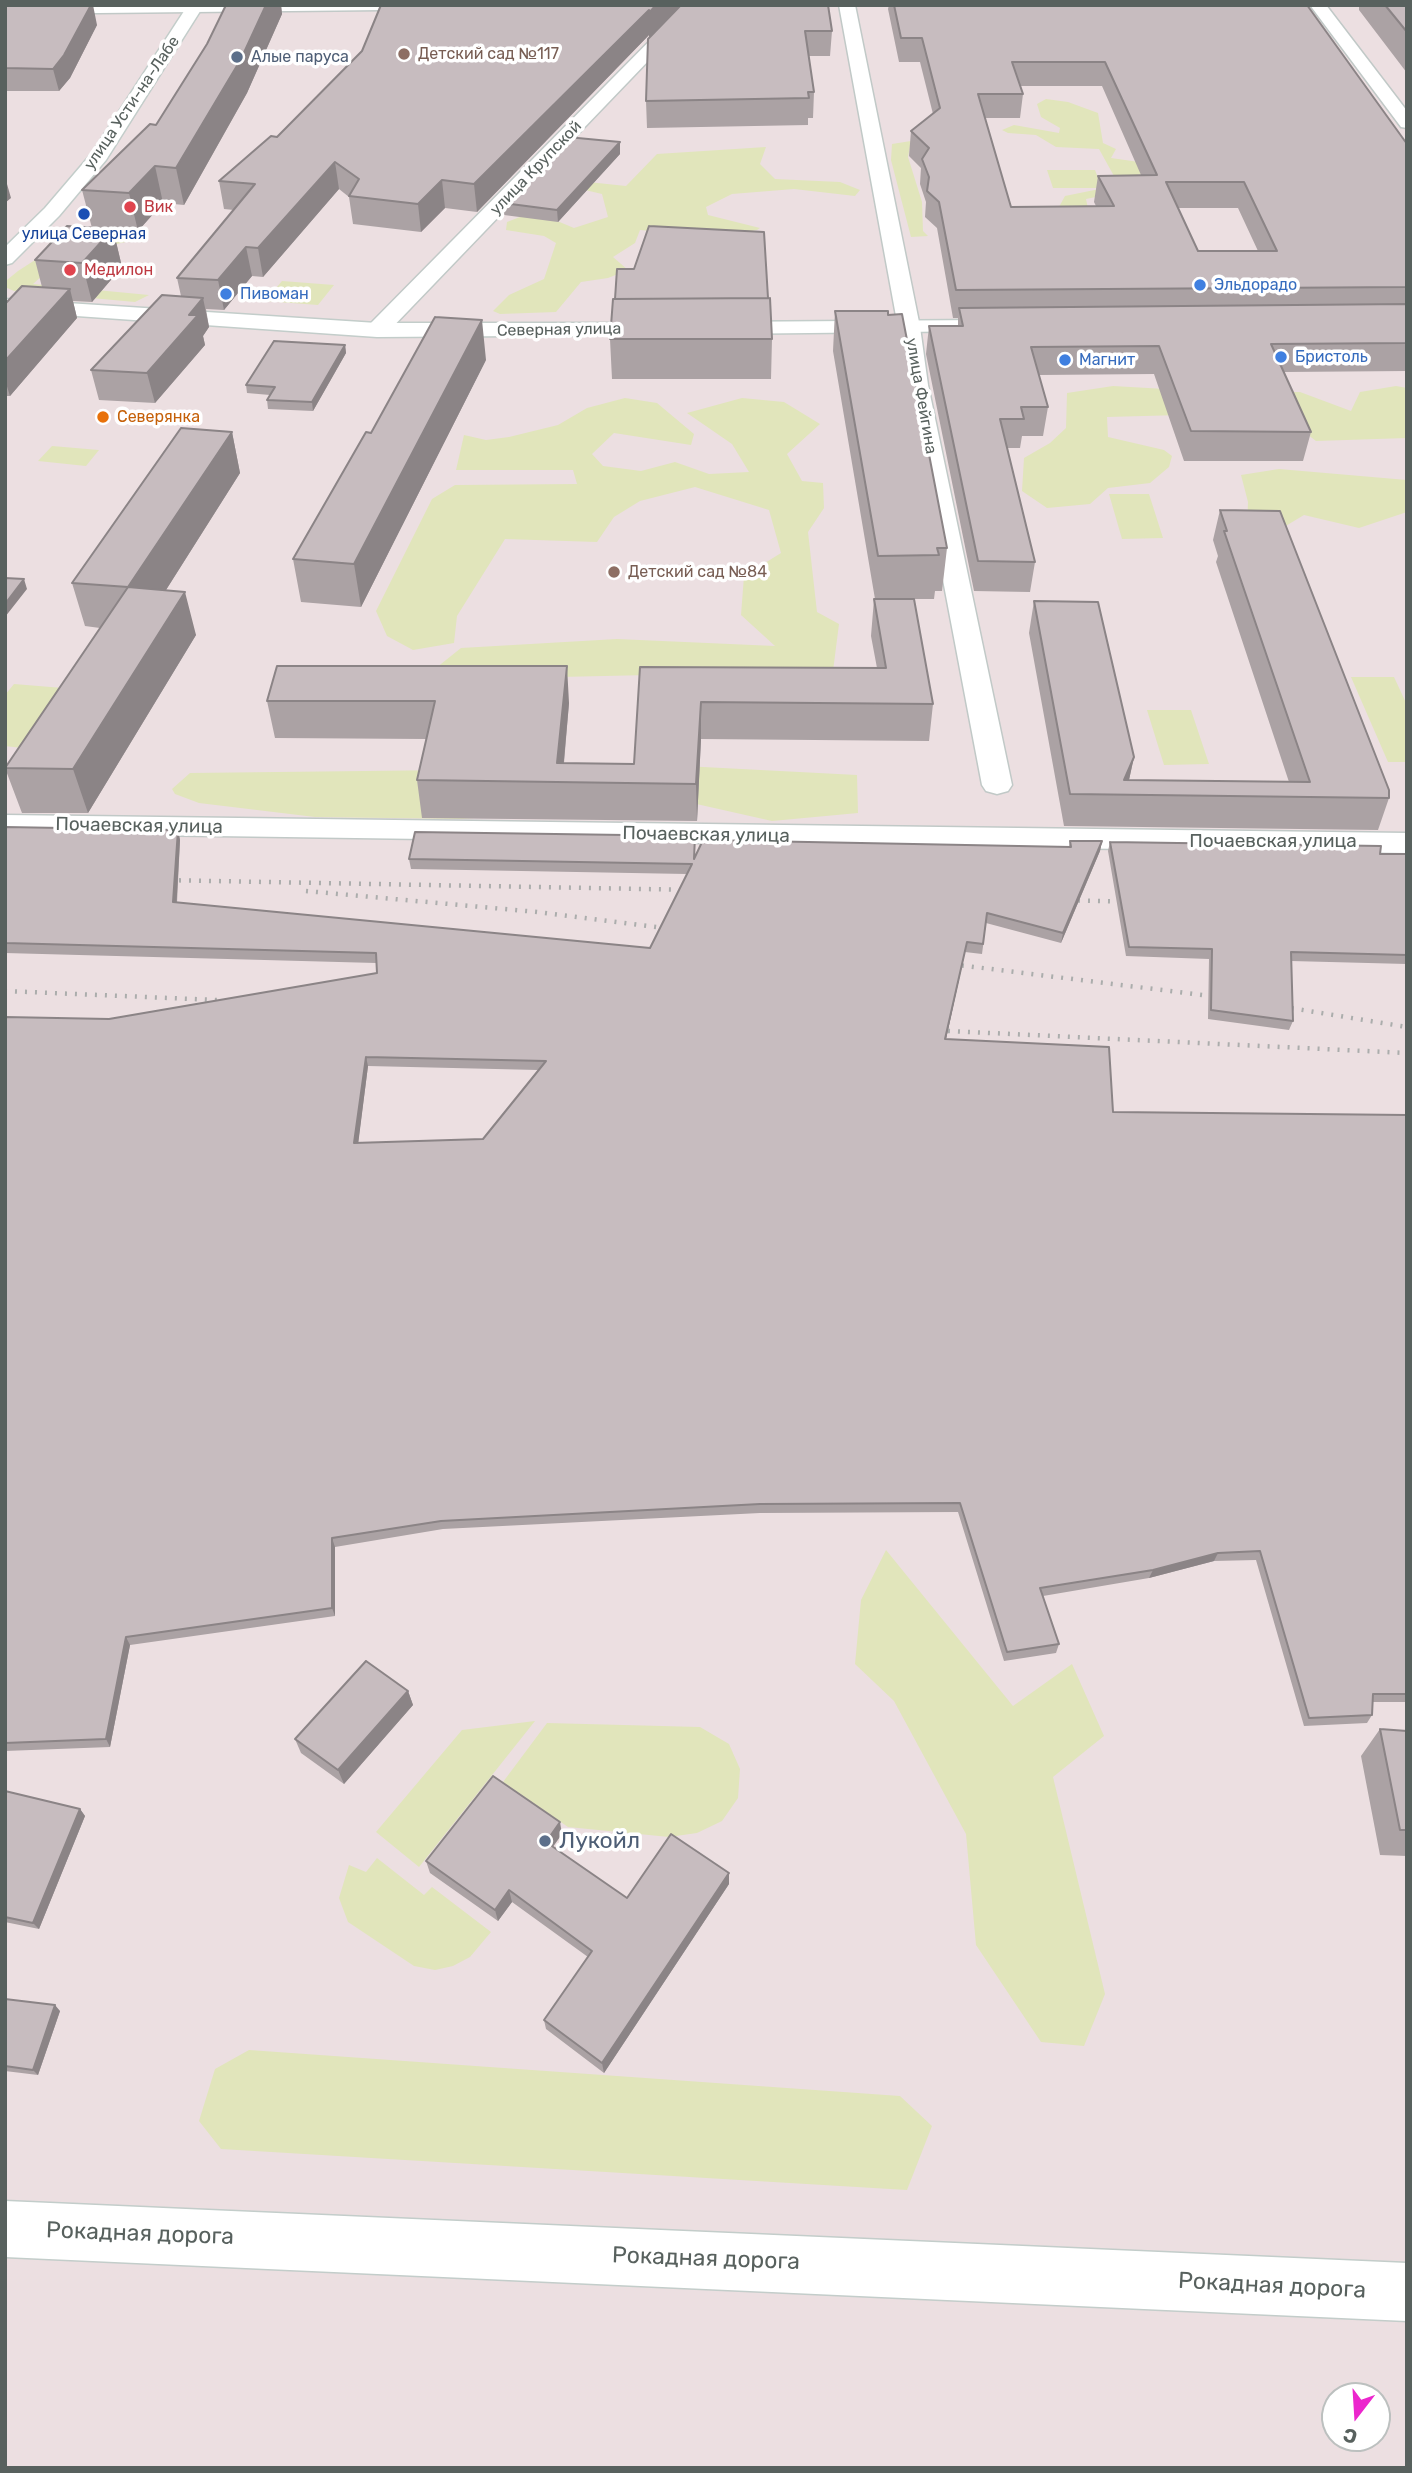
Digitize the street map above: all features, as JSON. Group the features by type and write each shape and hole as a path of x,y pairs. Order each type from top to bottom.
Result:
{"street":[{"path":"5,9 383,5"},
{"name":"улица Крупской","path":"377,330 694,5"},
{"name":"улица Фейгина","path":"847,5 909,327 917,385 997,785"},
{"path":"1318,5 1407,123"},
{"name":"улица Усти-на-Лабе","path":"5,259 52,212 99,156 196,6"},
{"name":"Северная улица","path":"5,305 377,330 1006,326"},
{"name":"Почаевская улица","path":"5,824 1407,843"},
{"name":"Рокадная дорога","path":"5,2229 1407,2292"}],"green space":[{"path":"1046,99 1068,102 1098,113 1103,143 1116,149 1111,158 1139,162 1141,174 1125,178 1130,190 1086,199 1090,218 1049,225 1065,196 1119,185 1099,149 1056,147 1036,135 1002,130 1014,125 1059,133 1060,128 1041,117 1037,104"},
{"path":"911,141 908,157 922,202 923,231 928,236 911,237 891,160 892,144"},
{"path":"766,147 760,164 775,179 840,182 860,190 855,196 794,189 732,194 706,207 708,215 760,228 716,237 640,230 635,243 613,257 628,270 608,278 581,282 556,312 500,314 493,311 509,295 544,279 556,243 544,236 506,230 507,222 525,215 550,218 574,228 608,217 602,194 551,182 560,179 626,186 657,154"},
{"path":"1047,170 1095,170 1102,188 1053,188"},
{"path":"73,228 140,235 142,238 63,257 33,284 149,295 135,302 14,291 5,287 7,280 18,271 49,251 47,246 62,230"},
{"path":"282,281 334,285 318,305 265,301"},
{"path":"1113,386 1183,390 1181,415 1107,417 1108,437 1164,450 1172,456 1169,467 1150,483 1108,488 1090,504 1047,508 1022,491 1024,458 1050,443 1066,428 1067,393"},
{"path":"1396,386 1407,388 1407,438 1316,441 1252,392 1300,392 1351,411 1360,392"},
{"path":"625,398 657,403 694,434 691,445 614,433 592,454 603,466 641,471 675,462 709,474 749,472 732,444 687,413 742,398 784,402 820,424 787,454 802,481 823,483 824,508 808,532 817,612 839,624 833,671 421,680 461,648 617,639 775,646 741,615 744,576 781,553 769,510 695,487 640,501 614,517 597,542 505,539 457,616 454,643 413,650 387,636 376,611 432,499 455,485 577,484 573,470 456,470 464,435 486,440 509,437 558,425 587,408"},
{"path":"52,446 99,450 86,466 38,461"},
{"path":"1279,469 1407,480 1407,512 1359,528 1304,515 1274,533 1247,528 1248,502 1241,475"},
{"path":"1109,494 1149,494 1163,538 1122,539"},
{"path":"1351,677 1394,677 1407,705 1407,762 1388,762"},
{"path":"14,684 63,688 22,748 5,746 5,695"},
{"path":"1147,710 1191,710 1209,764 1164,765"},
{"path":"626,763 857,775 858,813 772,821 692,803 460,819 315,817 199,803 175,794 172,789 190,773 539,769"},
{"path":"886,1550 1013,1706 1072,1664 1104,1736 1053,1777 1105,1994 1084,2046 1041,2042 976,1945 966,1834 894,1701 855,1664 861,1600"},
{"path":"535,1721 419,1867 376,1832 462,1730"},
{"path":"547,1723 700,1727 729,1744 740,1769 738,1798 722,1821 697,1833 669,1837 568,1827 503,1782"},
{"path":"377,1858 424,1895 432,1887 491,1932 470,1957 453,1966 435,1970 414,1966 348,1922 339,1898 349,1865 366,1872"},
{"path":"249,2050 900,2096 932,2126 907,2190 221,2149 199,2121 215,2069"}],"building":[{"path":"5,5 91,5 64,55 53,69 5,68"},
{"path":"226,5 266,5 241,59 176,168 155,166 129,193 82,190 150,124 156,125 207,44"},
{"path":"381,5 656,5 474,184 442,180 418,204 349,196 359,179 335,162 258,248 246,247 218,280 177,278 255,184 219,181 271,136 277,137 362,51"},
{"path":"681,5 828,5 832,31 805,31 814,92 808,92 809,98 646,101 648,39"},
{"path":"894,5 1307,5 1407,144 1407,287 956,290 939,202 927,191 929,177 922,159 929,148 911,131 940,108 922,38 901,38","holes":["1012,62 1105,62 1157,175 1098,176 1114,206 1011,207 978,94 1023,94","1166,182 1244,182 1277,251 1198,251"]},
{"path":"1385,5 1407,5 1407,32"},
{"path":"567,137 620,142 557,210 503,203"},
{"path":"67,226 113,229 82,263 35,260"},
{"path":"649,226 764,232 768,298 615,299 617,269 634,269"},
{"path":"22,286 70,289 5,361 5,304"},
{"path":"162,295 203,298 189,315 198,315 147,373 91,370"},
{"path":"770,298 772,339 610,339 613,299"},
{"path":"1407,304 1407,343 1271,344 1311,432 1191,431 1159,346 1031,347 1048,407 1021,407 1024,419 1000,419 1035,562 978,561 929,326 963,326 959,308"},
{"path":"835,311 888,311 888,315 902,314 947,548 937,548 939,555 878,556"},
{"path":"435,317 482,320 354,564 293,559 366,432 371,433"},
{"path":"274,341 345,345 312,402 267,400 275,387 246,385"},
{"path":"181,428 232,432 128,587 72,583"},
{"path":"1220,510 1280,511 1389,790 1389,798 1070,794 1034,601 1098,602 1134,757 1124,780 1310,782 1224,531 1227,531"},
{"path":"5,578 24,579 5,604"},
{"path":"128,587 185,592 73,769 5,768"},
{"path":"874,599 914,599 933,704 701,702 696,784 417,780 435,701 267,701 277,666 567,666 557,763 634,764 640,667 886,668"},
{"path":"5,827 178,830 173,902 650,948 692,864 409,859 415,832 695,836 694,859 703,840 1071,847 1070,841 1102,841 1063,933 987,913 983,944 967,942 945,1039 1109,1047 1113,1112 1407,1115 1407,1694 1373,1694 1372,1715 1309,1718 1260,1551 1218,1553 1153,1570 1040,1588 1059,1644 1007,1652 960,1503 760,1504 441,1521 332,1538 332,1608 126,1637 106,1739 5,1743 5,1017 109,1019 377,973 376,953 5,943","holes":["366,1057 546,1061 483,1139 354,1143"]},
{"path":"1110,842 1381,846 1380,854 1407,854 1407,955 1291,952 1293,1021 1211,1010 1212,949 1129,947"},
{"path":"366,1661 408,1691 338,1770 295,1739"},
{"path":"1380,1729 1407,1731 1407,1830 1400,1830"},
{"path":"493,1776 560,1822 546,1842 627,1898 671,1834 729,1873 602,2063 544,2020 592,1951 509,1890 495,1910 426,1861"},
{"path":"5,1791 80,1809 33,1923 5,1917"},
{"path":"5,1999 55,2005 33,2070 5,2066"}],"railway":[{"path":"159,880 698,890"},
{"path":"306,891 537,912 679,930"},
{"path":"1058,900 1135,902"},
{"path":"942,963 1227,998"},
{"path":"5,991 240,1001"},
{"path":"1272,1005 1407,1027"},
{"path":"928,1030 1407,1053"}],"place":[{"name":"Детский сад №117","path":"404,54"},
{"name":"Алые паруса","path":"237,57"},
{"name":"Вик","path":"130,207"},
{"name":"улица Северная","path":"84,214"},
{"name":"Медилон","path":"70,270"},
{"name":"Эльдорадо","path":"1200,285"},
{"name":"Пивоман","path":"226,294"},
{"name":"Бристоль","path":"1281,357"},
{"name":"Магнит","path":"1065,360"},
{"name":"Северянка","path":"103,417"},
{"name":"Детский сад №84","path":"614,572"},
{"name":"Лукойл","path":"545,1841"}]}
